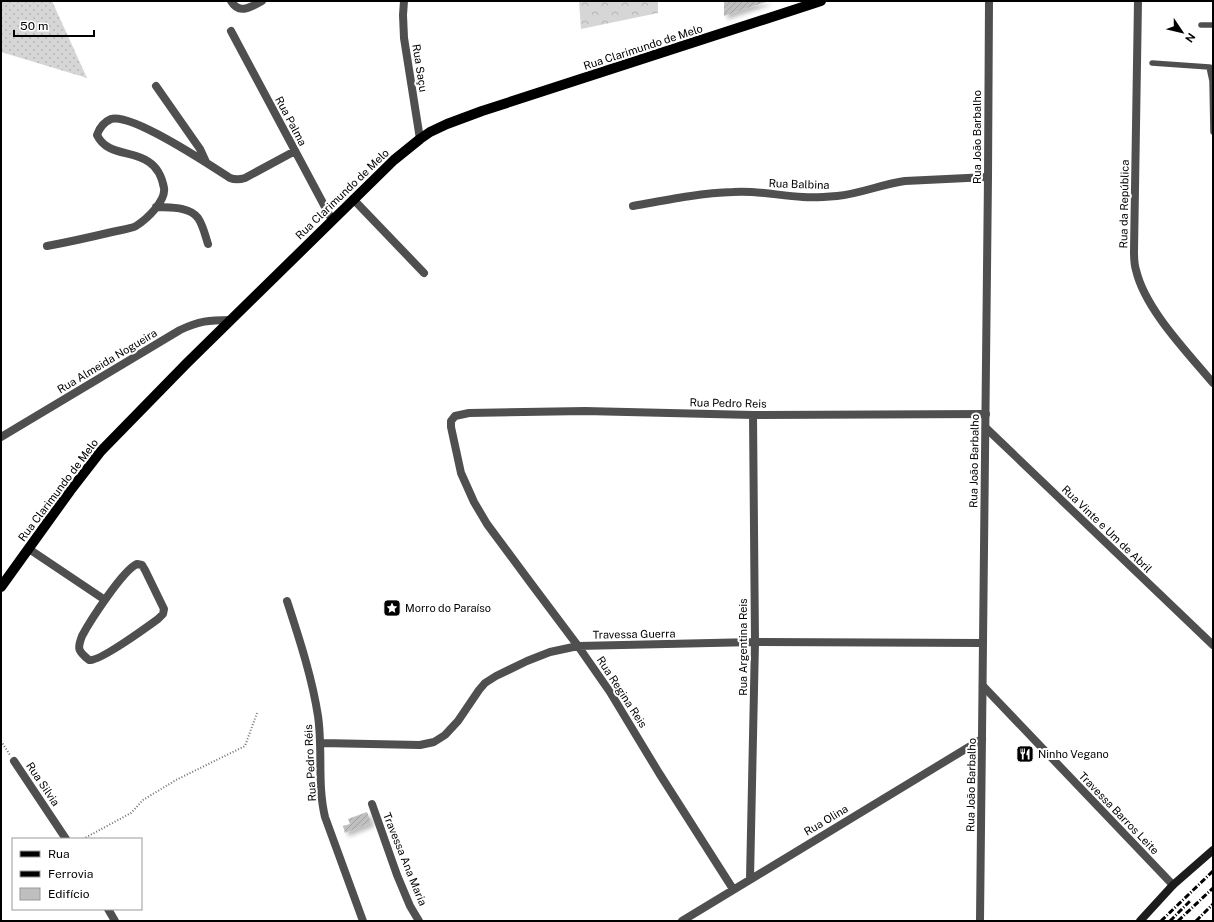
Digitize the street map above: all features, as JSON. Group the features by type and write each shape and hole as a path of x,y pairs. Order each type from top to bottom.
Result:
{"main road":[{"name":"Rua Clarimundo de Melo","path":"1,587 70,491 101,451 137,413 352,199 394,160 420,139 447,124 482,111 821,1"},
{"path":"1140,921 1173,885 1213,850"}],"street":[{"path":"231,1 235,7 240,10 251,7 262,1"},
{"name":"Rua Saçu","path":"404,1 404,38 420,139"},
{"name":"Rua João Barbalho","path":"980,921 989,1"},
{"name":"Rua da República","path":"1138,1 1134,251 1135,269 1148,300 1161,320 1213,383"},
{"name":"Rua Palma","path":"231,31 332,220"},
{"path":"156,86 200,149 206,162"},
{"path":"47,246 135,226 148,217 156,208 164,191 158,170 151,163 140,156 109,149 103,145 97,135 105,123 111,119 119,119 130,122 165,137 230,178 240,180 295,151"},
{"name":"Rua Balbina","path":"633,206 733,192 804,197 837,196 872,190 893,183 905,181 988,177"},
{"path":"352,199 424,273"},
{"path":"156,208 182,209 192,213 197,217 208,244"},
{"name":"Rua Almeida Nogueira","path":"1,437 180,330 206,320 230,320"},
{"name":"Rua Pedro Reis","path":"469,413 585,411 752,415 986,414"},
{"name":"Rua Regina Reis","path":"469,413 455,416 451,421 461,473 467,488 488,524 610,692 659,773 733,889"},
{"name":"Rua Argentina Reis","path":"750,879 755,642 752,415"},
{"name":"Rua Vinte e Um de Abril","path":"986,428 1213,645"},
{"path":"29,549 105,600"},
{"path":"139,564 145,570 164,611 158,619 107,653 91,661 82,655 78,647 84,632 105,600 130,568 139,564"},
{"name":"Rua Pedro Réis","path":"287,601 301,644 318,716 321,743 322,805 363,921"},
{"name":"Travessa Guerra","path":"321,743 420,745 434,742 445,736 452,729 485,683 527,661 545,654 578,646 755,642 983,643"},
{"name":"Travessa Barros Leite","path":"983,686 1173,885"},
{"name":"Rua Olina","path":"682,921 982,739"},
{"name":"Rua Silvia","path":"14,762 65,838"},
{"name":"Travessa Ana Maria","path":"372,804 397,875 410,906 419,921"},
{"path":"109,910 115,921"}],"lane":[{"path":"1201,25 1213,25"},
{"path":"1152,63 1211,67 1213,132"}],"path":[{"path":"85,838 131,813 144,800 176,780 245,746 257,713"},
{"name":"Rua Silvia","path":"1,741 14,762"}],"green space":[{"path":"1,1 52,1 87,78 1,52"},
{"path":"579,1 658,1 658,13 581,29"}],"building":[{"path":"724,1 769,1 724,16"},
{"path":"367,812 371,823 345,833 343,826 350,824 348,819"}],"railway":[{"path":"1161,921 1213,871"},
{"path":"1178,921 1213,888"},
{"path":"1170,921 1190,901"},
{"path":"1196,921 1213,904"}],"place":[{"name":"Morro do Paraíso","path":"392,608"},
{"name":"Ninho Vegano","path":"1025,754"}]}
